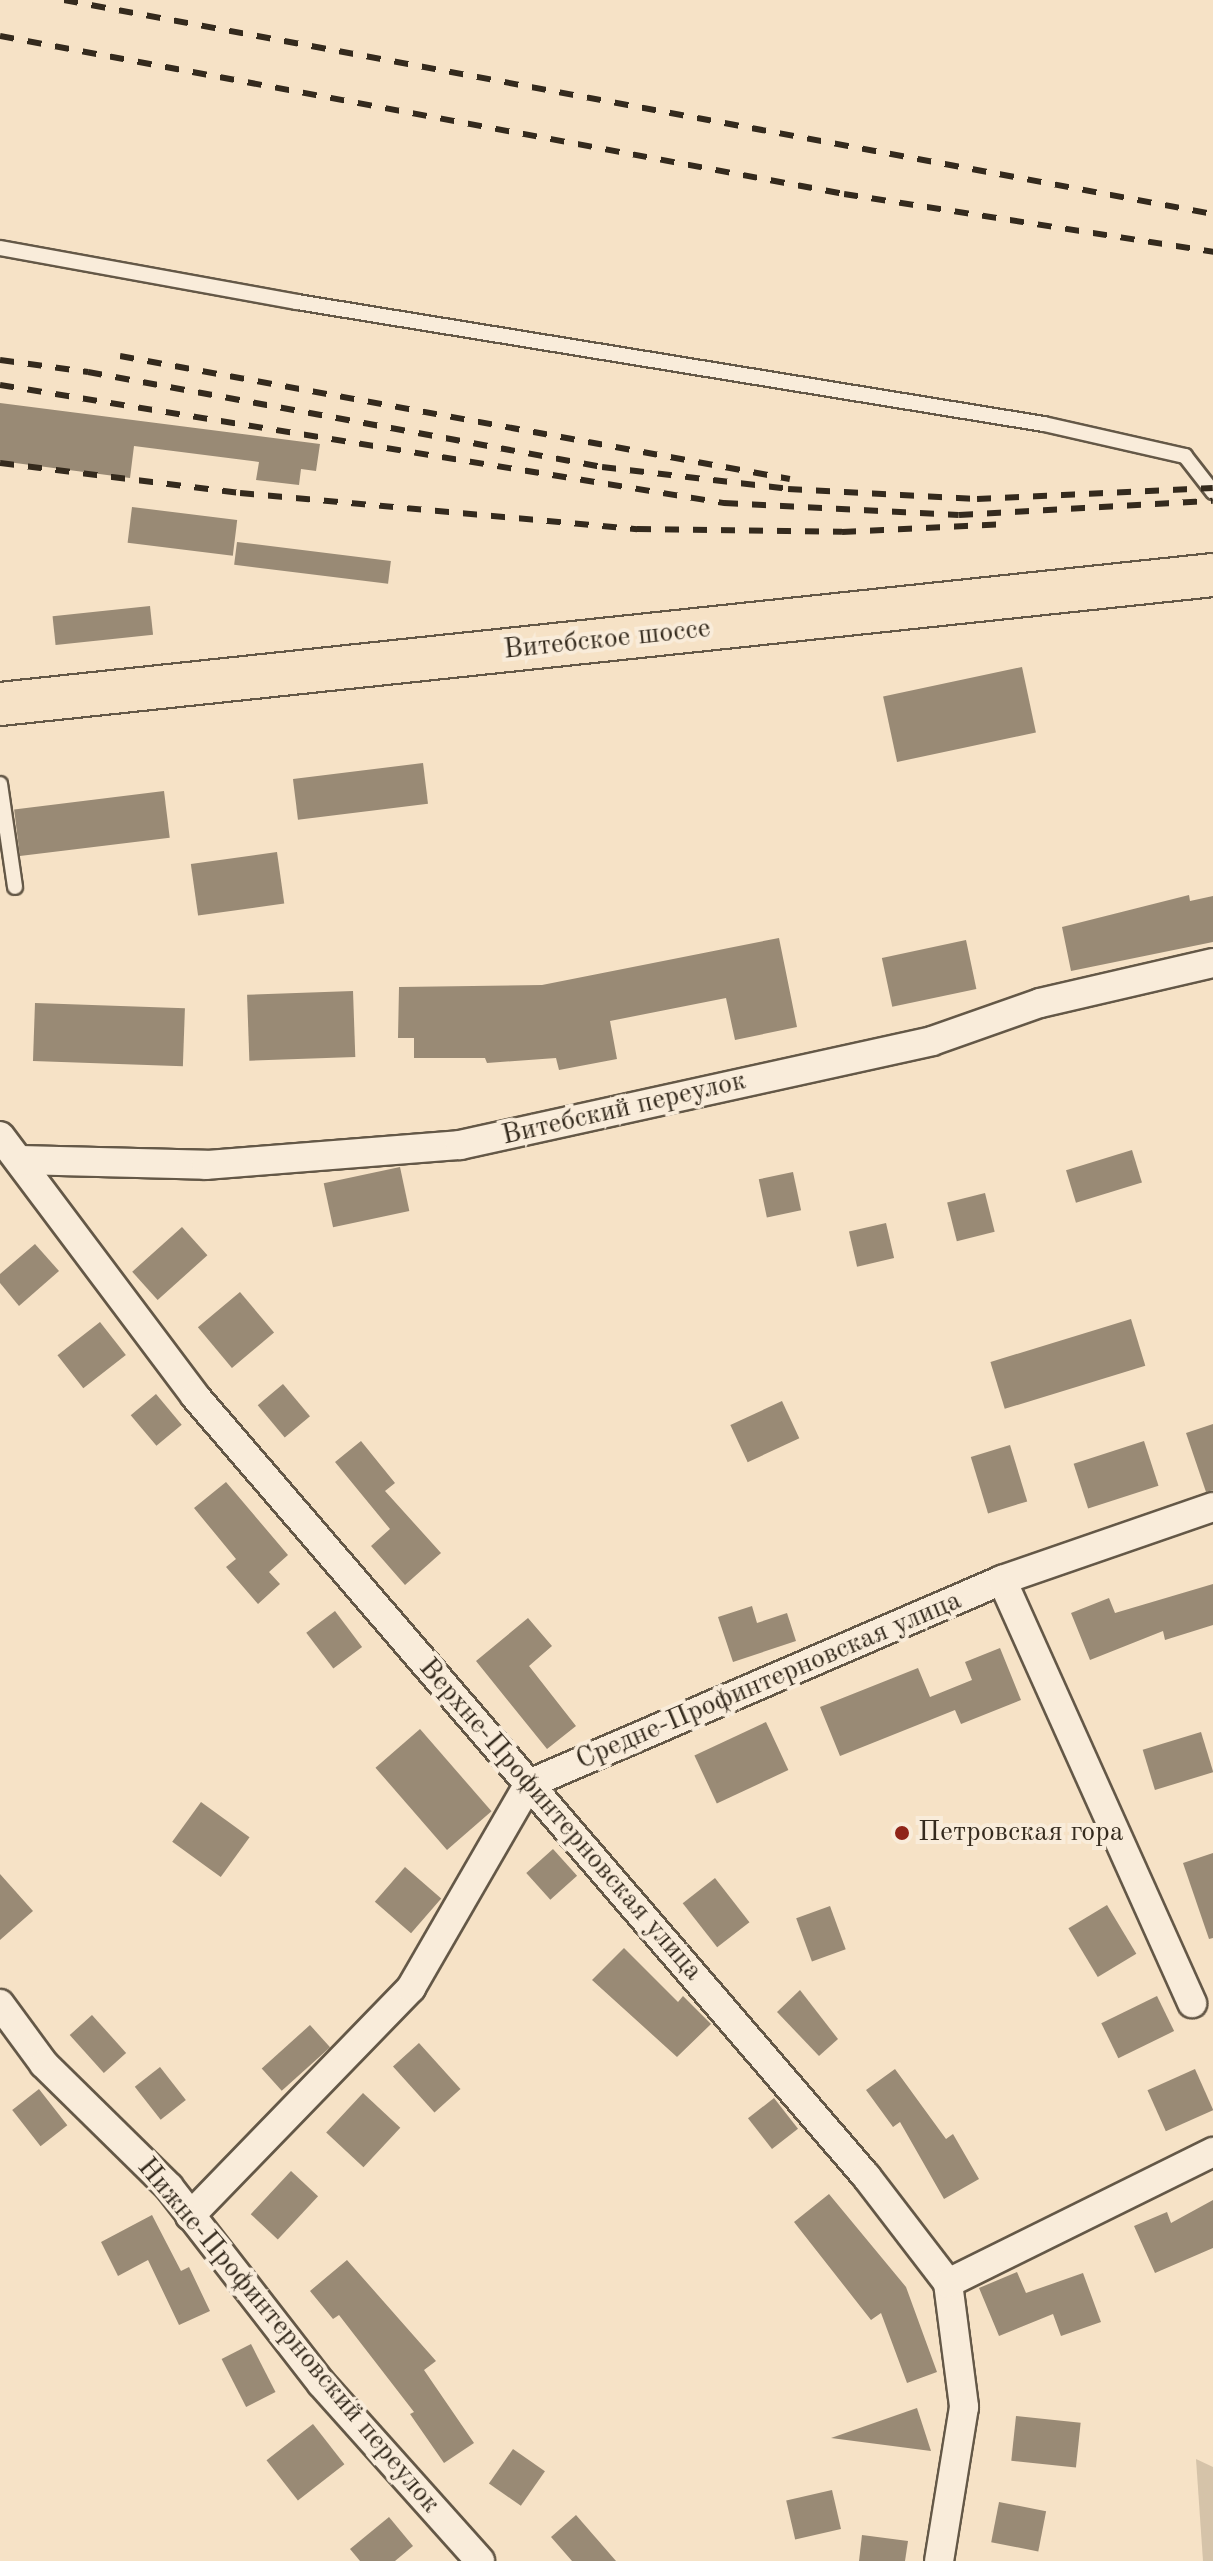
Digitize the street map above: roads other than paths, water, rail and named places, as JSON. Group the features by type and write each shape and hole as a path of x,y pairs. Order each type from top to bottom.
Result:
{"main road":[{"name":"Витебское шоссе","path":"0,704 1213,575"}],"street":[{"name":"Витебский переулок","path":"20,1160 206,1165 460,1145 932,1041 1040,1003 1213,963"},
{"name":"Верхне-Профинтерновская улица","path":"0,1136 195,1396 866,2176 948,2283"},
{"name":"Средне-Профинтерновская улица","path":"529,1784 1002,1580 1213,1507"},
{"path":"1002,1580 1192,2003"},
{"path":"190,2216 411,1988 529,1784"},
{"name":"Нижне-Профинтерновский переулок","path":"0,2004 44,2064 169,2187 322,2384 480,2561"},
{"path":"939,2561 964,2407 948,2283 1213,2152"}],"lane":[{"path":"0,248 297,302 1044,424 1185,456 1213,492"},
{"path":"0,784 15,887"}],"railway":[{"path":"64,0 1213,214"},
{"path":"0,36 844,194 1213,252"},
{"path":"120,356 790,479"},
{"path":"0,360 88,372 602,467 788,489 977,499 1213,488"},
{"path":"0,385 724,503 959,515 1213,501"},
{"path":"0,463 240,493 637,529 842,532 1007,524"}],"place":[{"name":"Петровская гора","path":"902,1833"}]}
